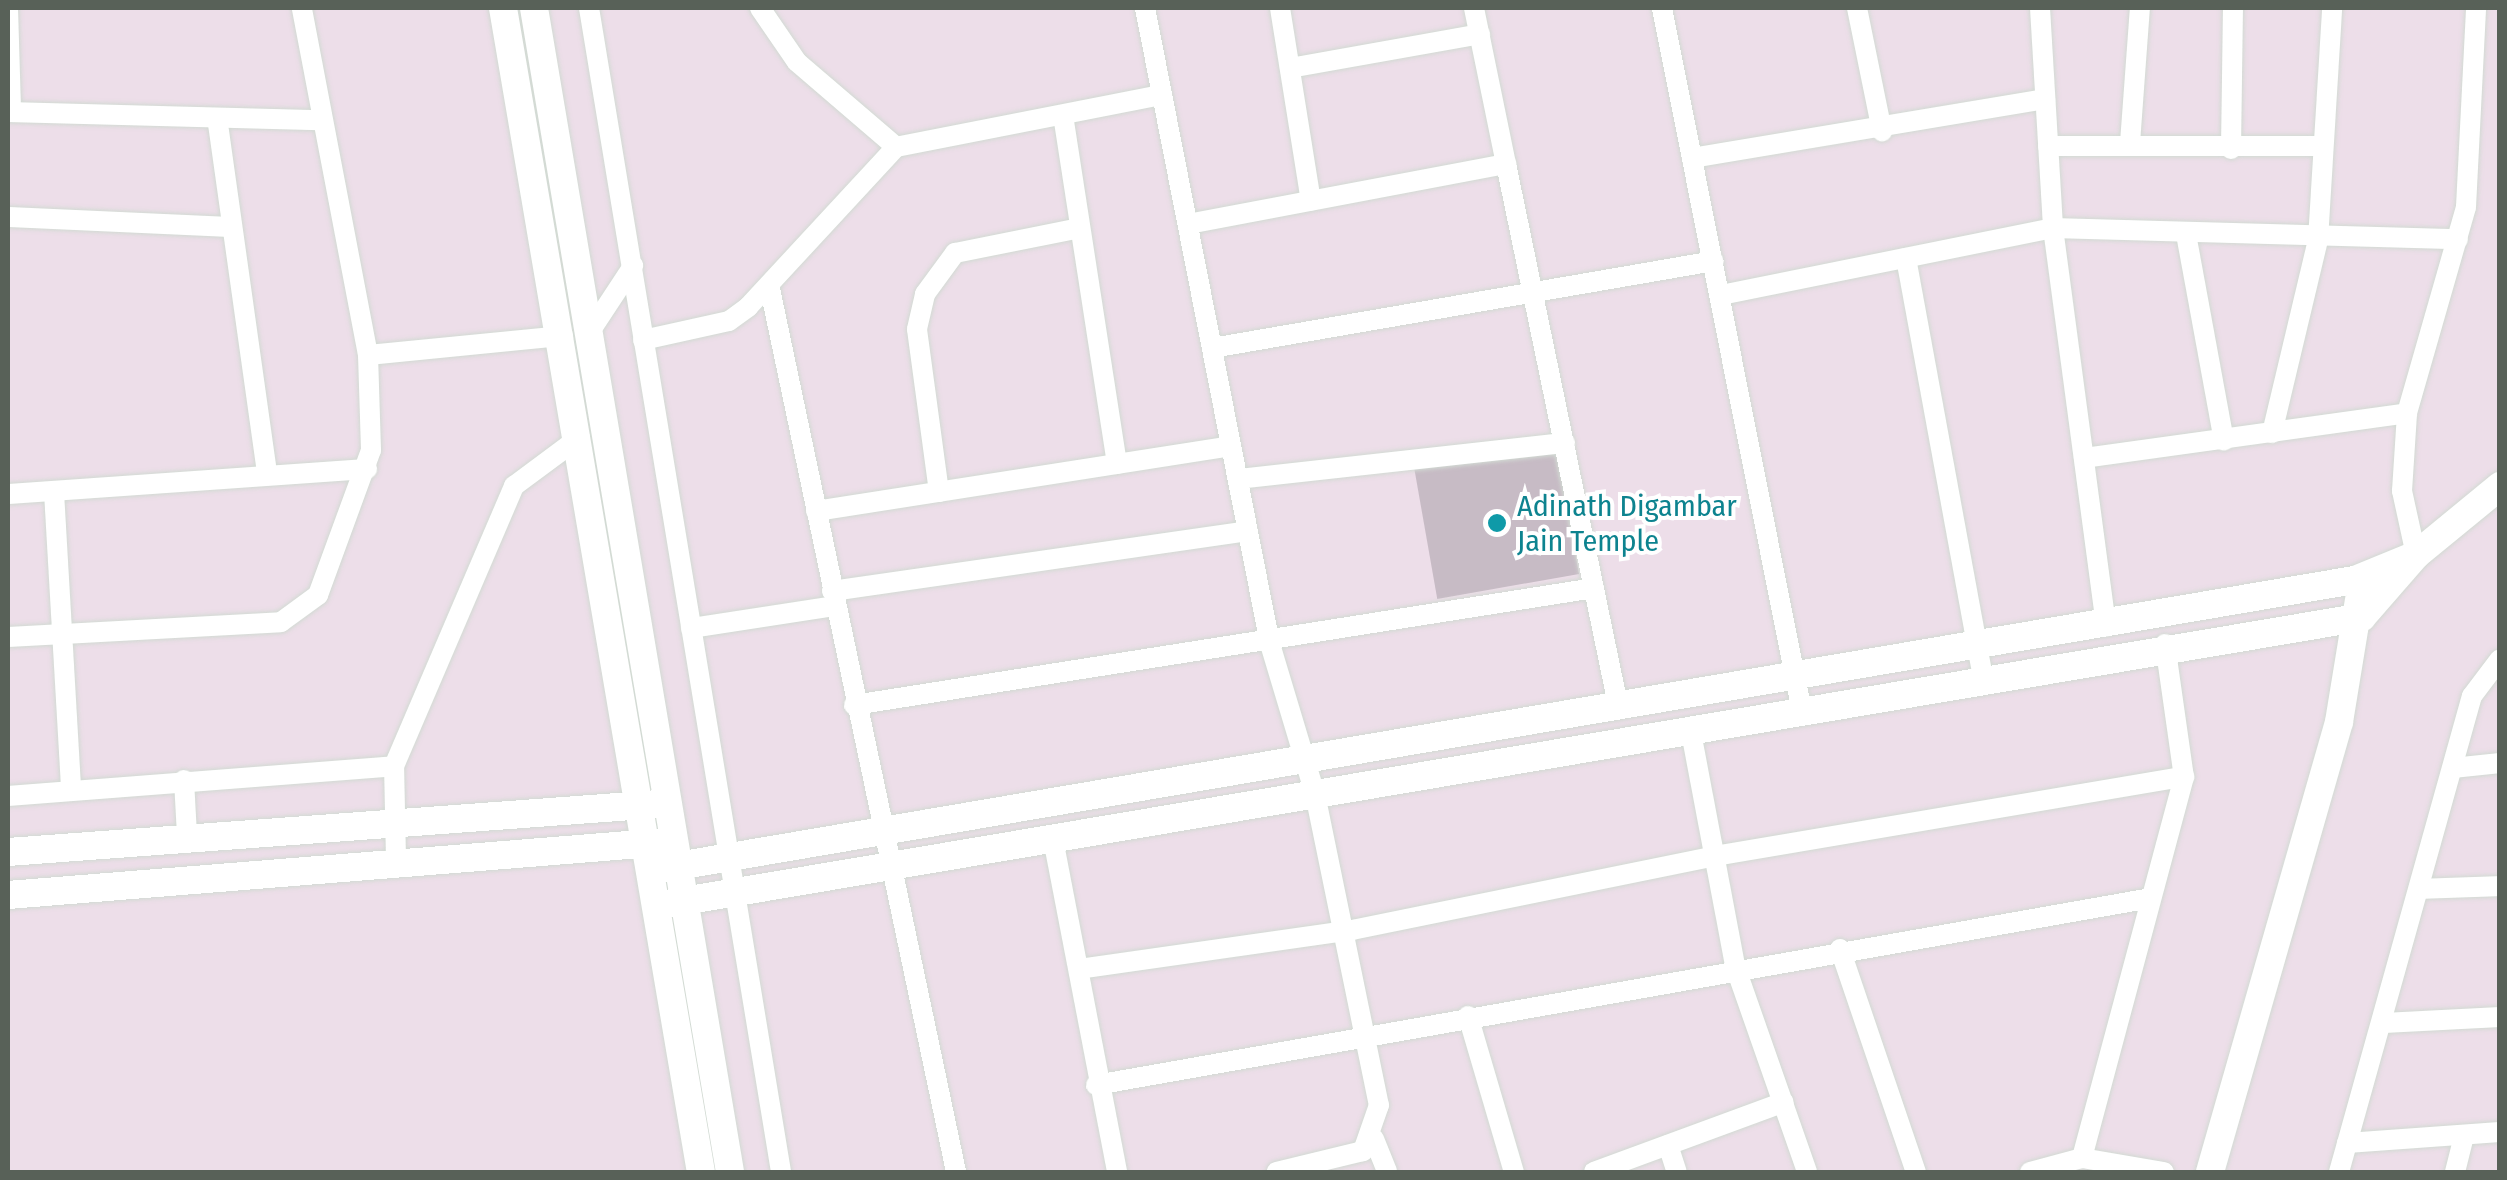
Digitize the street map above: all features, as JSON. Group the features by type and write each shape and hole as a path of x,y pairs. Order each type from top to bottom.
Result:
{"street":[{"path":"8,8 9,112 218,124 320,120"},
{"path":"8,637 281,622 318,596 368,470 368,355 320,120 302,8"},
{"path":"503,8 580,437 657,804"},
{"path":"534,8 590,330 665,855 730,1172"},
{"path":"589,8 782,1172"},
{"path":"760,8 804,69 896,147"},
{"path":"1145,8 1270,644 1314,794 1339,931 1379,1104 1374,1138 1388,1172"},
{"path":"1280,8 1311,200"},
{"path":"1474,8 1618,705"},
{"path":"1662,8 1801,707"},
{"path":"1858,8 1882,130"},
{"path":"2040,8 2053,228 2106,626"},
{"path":"2130,143 2140,8"},
{"path":"2230,150 2234,8"},
{"path":"2272,434 2318,240 2332,8"},
{"path":"2416,555 2402,491 2406,412 2458,239 2476,128 2476,8"},
{"path":"1290,68 1480,34"},
{"path":"642,329 729,321 770,289 896,147 1162,95"},
{"path":"1692,158 1882,130 2045,99"},
{"path":"1063,115 1117,464"},
{"path":"218,124 226,227 267,473"},
{"path":"2048,146 2130,143 2230,150 2323,146"},
{"path":"1188,224 1506,164"},
{"path":"8,217 226,227"},
{"path":"939,492 916,329 925,294 956,254 1080,228"},
{"path":"1721,296 2053,228 2318,240 2458,239"},
{"path":"2186,234 2224,441"},
{"path":"1906,258 1984,676"},
{"path":"1212,348 1714,262"},
{"path":"590,330 633,266"},
{"path":"770,289 854,705 894,863 956,1172"},
{"path":"368,355 562,336"},
{"path":"2084,458 2406,412"},
{"path":"396,859 392,822 394,766 514,486 580,437"},
{"path":"1238,479 1565,442"},
{"path":"816,511 1232,446"},
{"path":"8,494 267,473 368,470"},
{"path":"2210,1172 2362,617 2416,555 2500,486"},
{"path":"54,492 59,633 71,791"},
{"path":"691,628 834,598 1248,530"},
{"path":"8,895 396,859 665,855 730,858 884,827 2106,626 2355,580 2416,555"},
{"path":"2355,580 2362,617"},
{"path":"854,705 1270,644 1594,588"},
{"path":"674,903 2165,644 2362,617"},
{"path":"2082,1158 2184,777 2165,644"},
{"path":"2339,1172 2384,1023 2472,696 2500,659"},
{"path":"1690,727 1735,966 1807,1172"},
{"path":"2453,768 2500,763"},
{"path":"8,796 394,766"},
{"path":"1079,969 1339,931 1715,856 2184,777"},
{"path":"184,780 188,836"},
{"path":"8,852 657,804"},
{"path":"1054,839 1096,1086 1117,1172"},
{"path":"2420,889 2500,886"},
{"path":"1096,1086 1735,966 2151,898"},
{"path":"674,903 701,1172"},
{"path":"1840,949 1916,1172"},
{"path":"1468,1016 1514,1172"},
{"path":"2384,1023 2500,1017"},
{"path":"1594,1172 1784,1102"},
{"path":"2347,1144 2500,1132"},
{"path":"2455,1172 2464,1135"},
{"path":"1274,1172 1362,1151 1374,1138"},
{"path":"1668,1145 1678,1172"},
{"path":"2030,1172 2082,1158 2164,1172"}],"building":[{"name":"Adinath Digambar Jain Temple","path":"1556,443 1579,574 1437,599 1414,468"}],"place":[{"name":"Adinath Digambar Jain Temple","path":"1497,523"}]}
